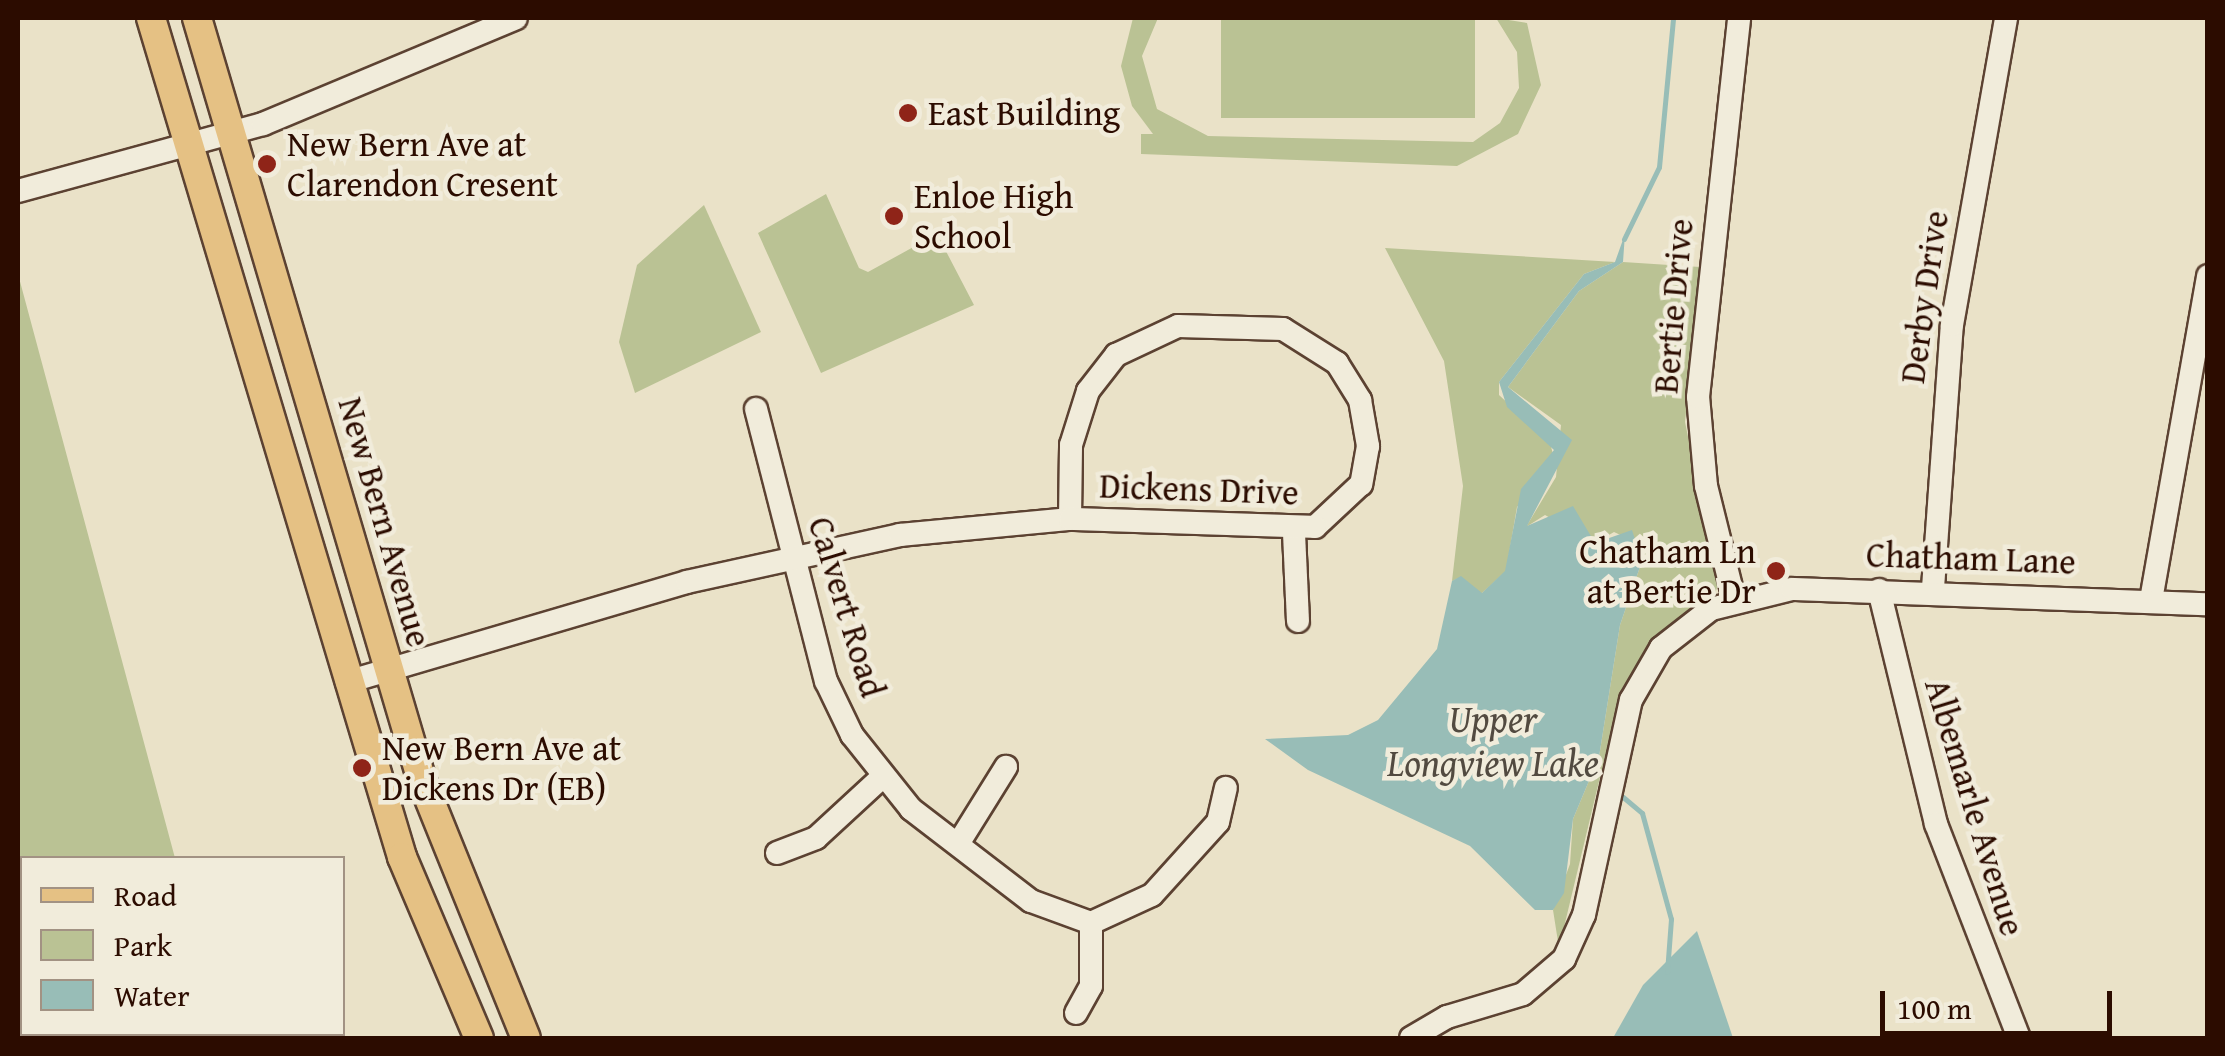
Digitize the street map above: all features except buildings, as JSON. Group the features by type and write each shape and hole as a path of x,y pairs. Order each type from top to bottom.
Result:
{"main road":[{"path":"152,18 402,856 478,1038"},
{"name":"New Bern Avenue","path":"197,18 447,855 526,1038"}],"street":[{"path":"18,191 231,134 516,18"},
{"name":"Bertie Drive","path":"1734,599 1706,486 1698,397 1739,18"},
{"name":"Derby Drive","path":"1933,588 1952,325 2006,18"},
{"path":"2151,600 2208,276"},
{"name":"Dickens Drive","path":"347,682 794,559 970,524 1070,519 1294,533 1330,520 1361,484 1363,413 1321,348 1282,329 1236,322 1153,333 1099,373 1076,419 1070,519"},
{"name":"Calvert Road","path":"756,409 838,710 882,777 958,844 1031,902 1091,922"},
{"path":"1294,533 1298,621"},
{"name":"Chatham Lane","path":"1734,599 1933,588 2208,604"},
{"name":"Albemarle Avenue","path":"1879,590 1936,824 2019,1038"},
{"path":"1411,1038 1523,994 1564,958 1584,915 1640,678 1676,633 1734,599"},
{"path":"958,844 1006,766"},
{"path":"777,852 816,838 882,777"},
{"path":"1076,1012 1091,986 1091,922 1152,895 1218,822 1226,788"}],"green space":[{"path":"1133,18 1158,18 1142,56 1157,109 1208,136 1473,142 1500,123 1519,88 1517,52 1496,18 1527,23 1541,85 1518,134 1457,166 1141,154 1141,134 1153,134 1132,106 1121,66"},
{"path":"1221,18 1475,18 1475,118 1221,118"},
{"path":"826,194 859,268 868,272 937,234 974,305 821,373 758,233"},
{"path":"704,205 761,332 635,393 619,342 637,265"},
{"path":"1385,248 1615,262 1584,274 1499,382 1499,395 1550,442 1554,459 1517,507 1506,571 1481,594 1461,577 1452,581 1463,486 1444,361"},
{"path":"1623,262 1700,267 1685,422 1718,585 1713,599 1663,631 1619,698 1559,948 1553,910 1570,864 1573,819 1599,757 1620,625 1642,561 1640,544 1614,532 1595,543 1545,515 1526,527 1556,477 1561,425 1508,387 1579,291"},
{"path":"18,274 174,856 20,856 20,1036 224,1038 18,1038"}],"water":[{"name":"Upper Longview Lake","path":"1625,234 1623,262 1579,291 1508,387 1572,440 1527,526 1573,506 1595,543 1632,530 1642,561 1620,625 1599,757 1573,819 1564,893 1553,910 1535,910 1470,846 1308,770 1265,739 1348,735 1378,720 1437,649 1452,581 1461,576 1482,593 1505,571 1521,489 1554,450 1507,407 1499,382 1584,274 1615,262"},
{"path":"1697,931 1733,1038 1613,1038 1643,985"}],"waterway":[{"path":"1624,239 1659,167 1673,18"},
{"path":"1623,797 1642,813 1671,919 1667,972"},
{"path":"192,1036 195,1038"}],"place":[{"name":"East Building","path":"908,113"},
{"name":"New Bern Ave at Clarendon Cresent","path":"267,164"},
{"name":"Enloe High School","path":"894,216"},
{"name":"Chatham Ln at Bertie Dr","path":"1776,571"},
{"name":"New Bern Ave at Dickens Dr (EB)","path":"362,768"}]}
